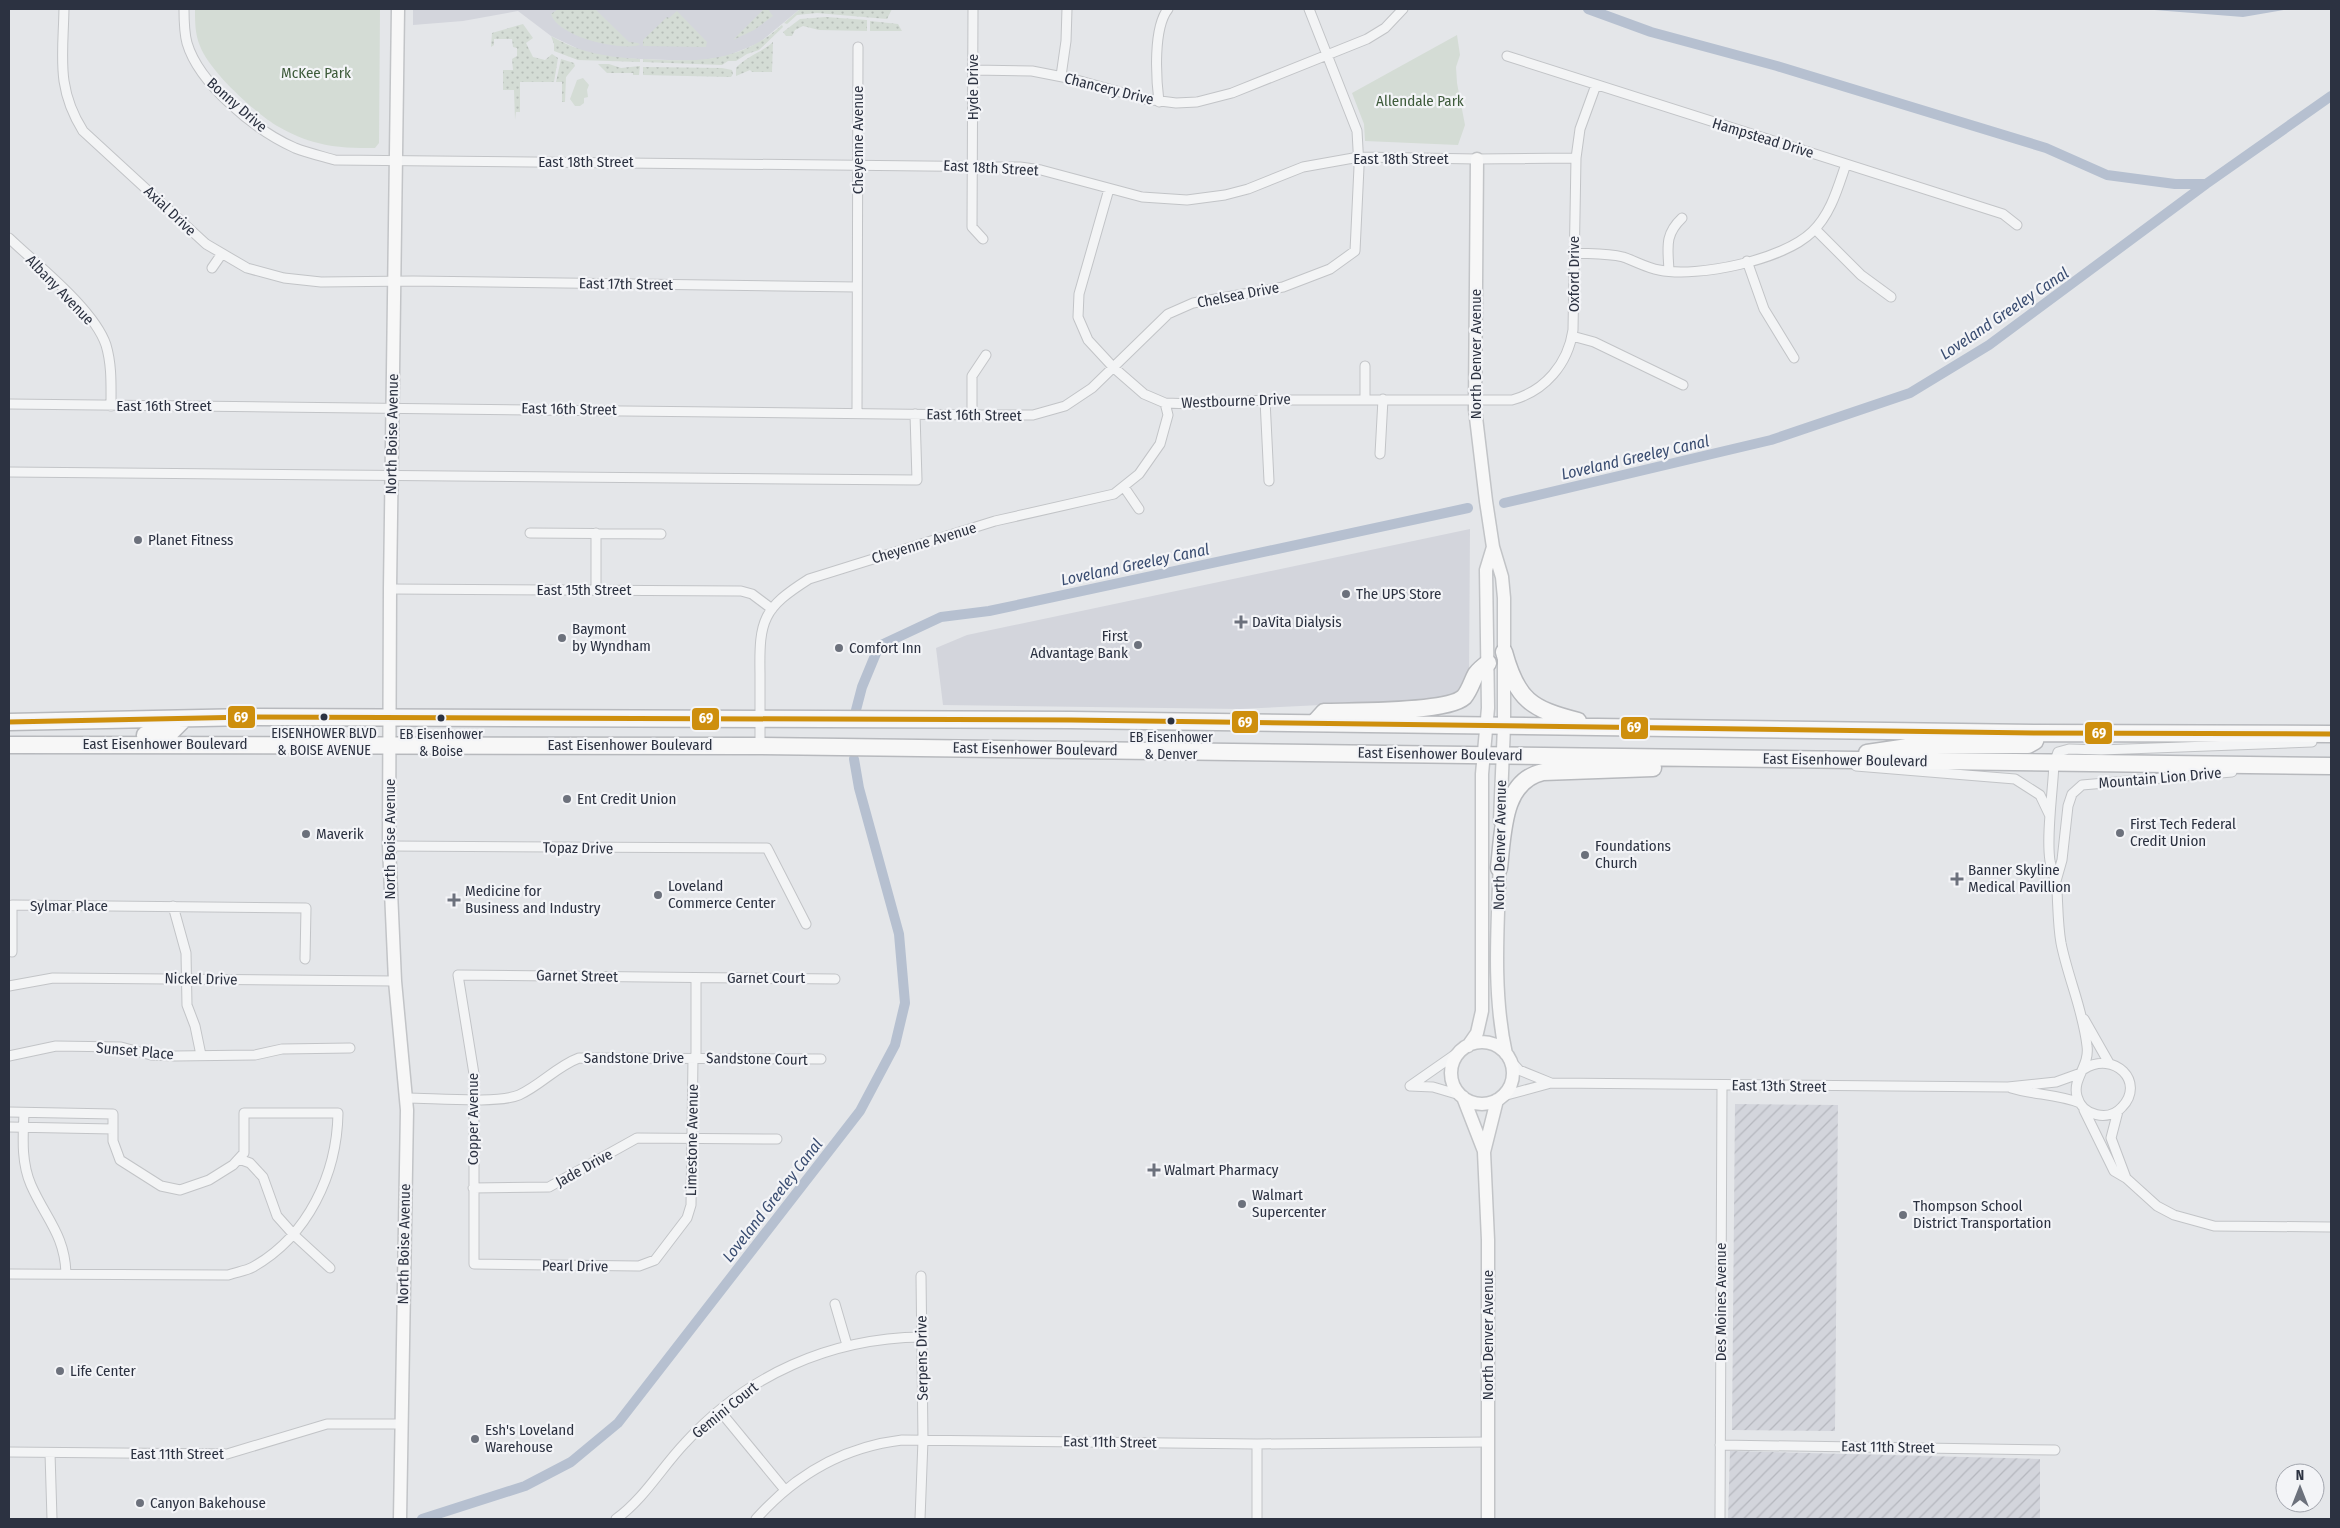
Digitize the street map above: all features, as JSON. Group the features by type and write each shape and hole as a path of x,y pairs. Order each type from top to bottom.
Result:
{"highway":[{"path":"1504,652 1515,686 1526,699 1542,710 1581,722 1658,728"},
{"path":"1315,723 1324,712 1427,708 1454,703 1464,697 1476,674 1488,663"},
{"name":"East Eisenhower Boulevard","path":"9,722 391,718 1315,723 2038,733 2331,734"},
{"path":"87,744 172,731 184,719"},
{"path":"1500,868 1503,832 1509,805 1518,787 1535,774 1819,760 1922,745 2028,745 2035,741 2038,733"},
{"name":"East Eisenhower Boulevard","path":"9,745 390,744 760,746 2331,765"}],"street":[{"name":"Axial Drive","path":"64,9 64,90 70,110 83,131 179,221 221,254 247,268 300,281 394,280"},
{"name":"Bonny Drive","path":"184,9 186,38 198,67 220,93 255,124 294,148 335,160 396,161"},
{"name":"North Boise Avenue","path":"398,9 390,589 391,718 389,846 395,981 407,1098 400,1516"},
{"name":"Hyde Drive","path":"973,9 972,227 983,239"},
{"path":"1061,76 1066,41 1066,9"},
{"path":"1159,102 1159,28 1162,16 1168,9"},
{"name":"Chelsea Drive","path":"1113,368 1162,318 1182,306 1284,287 1330,269 1355,251 1357,244 1359,157 1357,131 1309,9"},
{"name":"Chancery Drive","path":"973,70 1021,70 1061,76 1159,102 1197,102 1232,93 1377,34 1403,9"},
{"name":"Cheyenne Avenue","path":"857,412 858,47"},
{"name":"Hampstead Drive","path":"1507,56 2003,214 2017,225"},
{"name":"Oxford Drive","path":"1475,400 1512,400 1524,397 1541,386 1562,363 1572,336 1576,158 1580,129 1596,85"},
{"name":"East 18th Street","path":"396,161 1020,167 1042,170 1109,188 1164,199 1206,198 1248,189 1303,167 1359,157 1576,158"},
{"name":"North Denver Avenue","path":"1477,159 1475,400 1477,442 1493,547 1502,576 1504,726 1501,756 1498,976 1501,1023 1508,1057"},
{"path":"1574,253 1610,255 1669,272 1747,262 1786,248 1805,238 1815,229 1830,206 1846,164"},
{"name":"Westbourne Drive","path":"1109,188 1077,307 1083,332 1113,368 1144,394 1165,402 1194,404 1265,400 1475,400"},
{"path":"1669,272 1667,242 1671,228 1682,218"},
{"path":"1815,229 1861,276 1892,297"},
{"name":"Albany Avenue","path":"9,238 87,313 98,330 110,361 111,406"},
{"path":"212,268 221,254"},
{"path":"1747,262 1764,309 1794,358"},
{"name":"East 17th Street","path":"394,280 857,287"},
{"path":"1572,336 1594,342 1683,385"},
{"path":"972,415 972,376 986,355"},
{"path":"1366,366 1366,399"},
{"name":"East 16th Street","path":"9,404 1034,415 1044,413 1079,398 1113,368"},
{"path":"1380,454 1383,399"},
{"path":"1265,400 1269,481"},
{"name":"Cheyenne Avenue","path":"760,746 760,632 772,609 784,594 808,579 995,520 1114,494 1146,466 1160,444 1168,415 1165,402"},
{"path":"9,472 917,480 915,414"},
{"path":"1124,487 1139,509"},
{"path":"530,533 661,534"},
{"path":"596,533 596,590"},
{"name":"North Denver Avenue","path":"1465,1047 1476,1033 1482,1011 1483,755 1488,663 1486,570 1493,547"},
{"name":"East 15th Street","path":"390,589 741,591 752,594 772,609"},
{"path":"2054,763 2058,752 2069,749 2101,750 2224,746 2316,741 2331,738"},
{"path":"1819,760 1876,770 2015,779 2040,795 2051,819"},
{"name":"Mountain Lion Drive","path":"2054,763 2050,860 2056,881 2061,942 2083,1019 2087,1046 2083,1071"},
{"name":"Mountain Lion Drive","path":"2056,881 2062,860 2068,806 2072,794 2082,785 2310,766"},
{"name":"Topaz Drive","path":"389,846 767,848 806,924"},
{"name":"Sylmar Place","path":"12,952 12,905 306,908 305,959"},
{"path":"173,906 186,953 187,1005 196,1026 201,1055"},
{"name":"Garnet Street","path":"458,975 696,978"},
{"name":"Copper Avenue","path":"458,975 472,1060 474,1099 474,1264"},
{"name":"Nickel Drive","path":"9,986 45,978 395,981"},
{"name":"Garnet Court","path":"696,978 836,979"},
{"name":"Limestone Avenue","path":"666,1245 687,1218 691,1205 696,978"},
{"name":"Mountain Lion Drive","path":"2083,1019 2110,1063"},
{"path":"1484,1042 1492,1044 1508,1057 1512,1079 1500,1098 1480,1104 1433,1087 1410,1086 1465,1047 1484,1042"},
{"name":"Sunset Place","path":"9,1056 56,1046 120,1047 151,1055 255,1055 282,1049 350,1048"},
{"path":"1462,1096 1452,1080 1451,1072 1453,1063 1465,1047"},
{"name":"East 13th Street","path":"1508,1057 1520,1070 1551,1084"},
{"name":"Sandstone Drive","path":"407,1098 506,1099 518,1096 570,1061 579,1058 694,1058"},
{"name":"Sandstone Court","path":"694,1058 821,1059"},
{"path":"2126,1178 2111,1138 2118,1111 2128,1098 2129,1080 2118,1066 2100,1062 2083,1071 2076,1088 2082,1105 2107,1161 2114,1171 2126,1178 2157,1206 2188,1221 2214,1226 2331,1227"},
{"name":"East 13th Street","path":"1500,1098 1551,1084 2008,1088 2056,1082 2083,1071"},
{"name":"Des Moines Avenue","path":"1720,1519 1722,1085"},
{"name":"East 13th Street","path":"2008,1088 2024,1092 2056,1095 2082,1105"},
{"name":"North Denver Avenue","path":"1462,1096 1484,1152 1488,1240 1488,1519"},
{"name":"North Denver Avenue","path":"1484,1152 1500,1098"},
{"path":"2082,1105 2099,1116 2109,1115 2118,1111"},
{"path":"9,1112 113,1114 113,1141 120,1160 161,1186 180,1190 208,1180 232,1165 244,1153 244,1113 338,1113 334,1154 322,1189 307,1218 294,1235 273,1254 252,1268 228,1275 9,1274"},
{"path":"24,1113 25,1166 31,1185 62,1242 66,1255 66,1274"},
{"path":"9,1127 113,1129"},
{"name":"Jade Drive","path":"473,1188 549,1187 637,1138 777,1139"},
{"path":"238,1159 250,1163 263,1177 277,1216 294,1235 330,1268"},
{"name":"Pearl Drive","path":"474,1264 639,1266 655,1260 666,1245"},
{"name":"Serpens Drive","path":"920,1519 923,1440 921,1276"},
{"path":"835,1304 847,1345"},
{"name":"Gemini Court","path":"616,1519 632,1506 685,1442 742,1392 782,1369 808,1357 847,1345 897,1337 922,1337"},
{"path":"720,1411 785,1490"},
{"name":"East 11th Street","path":"9,1452 227,1454 327,1424 402,1424"},
{"name":"East 11th Street","path":"756,1519 785,1490 821,1465 856,1449 879,1443 923,1440 1257,1444 1488,1442"},
{"path":"1256,1519 1257,1444"},
{"name":"East 11th Street","path":"1720,1445 2055,1450"},
{"path":"50,1453 52,1519"}],"shaded area":[{"path":"413,9 800,9 759,43 727,56 698,61 611,58 587,53 551,36 518,11 463,21 413,25"},
{"path":"1470,529 1469,674 1455,694 1422,700 1240,709 943,705 936,648 967,635"},
{"path":"1735,1104 1838,1105 1835,1431 1732,1430"},
{"path":"1730,1451 2040,1459 2040,1519 1728,1519"}],"green space":[{"name":"McKee Park","path":"195,9 380,9 379,143 375,148 325,145 284,130 269,121 234,91 205,56 197,37"},
{"path":"558,9 595,9 629,42 640,45 618,46 604,44 577,35 556,22 551,14"},
{"path":"764,9 768,9 773,16 754,30 733,40"},
{"path":"800,9 892,9 887,19 817,13 797,15 787,24 784,23"},
{"path":"677,11 707,42 706,47 643,46 643,40 667,17 669,18"},
{"path":"826,17 867,20 867,31 819,30 803,26 795,30 792,36 786,36 783,32 800,19"},
{"path":"870,21 898,24 902,31 870,31"},
{"path":"523,24 533,38 526,43 533,57 545,60 552,54 558,58 554,82 520,82 520,112 516,112 515,120 514,90 503,90 503,70 513,70 512,59 517,56 517,48 513,47 512,39 494,39 494,45 491,47 492,33"},
{"path":"782,25 783,27 759,50 747,54 736,61 728,61 722,65 643,62 643,59 699,60 734,53 750,47"},
{"name":"Allendale Park","path":"1457,35 1460,55 1456,67 1457,83 1465,125 1458,145 1365,141 1364,124 1352,93"},
{"path":"551,36 583,50 616,57 640,59 640,62 578,60 554,51"},
{"path":"773,42 772,72 752,72 750,70 736,76 736,68 740,64"},
{"path":"561,59 574,63 575,66 566,77 565,102 562,102 562,82 556,82"},
{"path":"598,64 609,64 621,68 640,66 639,75 633,75 633,73 607,73"},
{"path":"643,67 722,68 732,70 733,74 731,77 643,75"},
{"path":"583,78 589,85 587,90 588,97 584,98 584,103 580,106 575,106 570,99 577,80"}],"water":[{"path":"2142,9 2289,9 2243,17"}],"waterway":[{"path":"1588,9 1651,32 1777,66 2046,148 2107,175 2175,184 2206,184"},
{"name":"Loveland Greeley Canal","path":"1504,503 1771,440 1910,393 1989,345 2206,184 2331,96"},
{"name":"Loveland Greeley Canal","path":"856,710 862,687 879,646 941,617 989,611 1468,508"},
{"name":"Loveland Greeley Canal","path":"422,1519 525,1486 571,1462 618,1423 860,1111 895,1045 905,1003 899,934 859,788 854,759"}],"transit line":[{"name":"69","path":"9,722 250,717 1071,720 2037,733 2331,734"}],"place":[{"name":"Planet Fitness","path":"138,540"},
{"name":"The UPS Store","path":"1346,594"},
{"name":"DaVita Dialysis","path":"1241,622"},
{"name":"Baymont by Wyndham","path":"562,638"},
{"name":"First Advantage Bank","path":"1138,645"},
{"name":"Comfort Inn","path":"839,648"},
{"name":"EISENHOWER BLVD & BOISE AVENUE","path":"324,717"},
{"name":"EB Eisenhower & Boise","path":"441,718"},
{"name":"EB Eisenhower & Denver","path":"1171,721"},
{"name":"Ent Credit Union","path":"567,799"},
{"name":"First Tech Federal Credit Union","path":"2120,833"},
{"name":"Maverik","path":"306,834"},
{"name":"Foundations Church","path":"1585,855"},
{"name":"Banner Skyline Medical Pavillion","path":"1957,879"},
{"name":"Loveland Commerce Center","path":"658,895"},
{"name":"Medicine for Business and Industry","path":"454,900"},
{"name":"Walmart Pharmacy","path":"1154,1170"},
{"name":"Walmart Supercenter","path":"1242,1204"},
{"name":"Thompson School District Transportation","path":"1903,1215"},
{"name":"Life Center","path":"60,1371"},
{"name":"Esh's Loveland Warehouse","path":"475,1439"},
{"name":"Canyon Bakehouse","path":"140,1503"}]}
